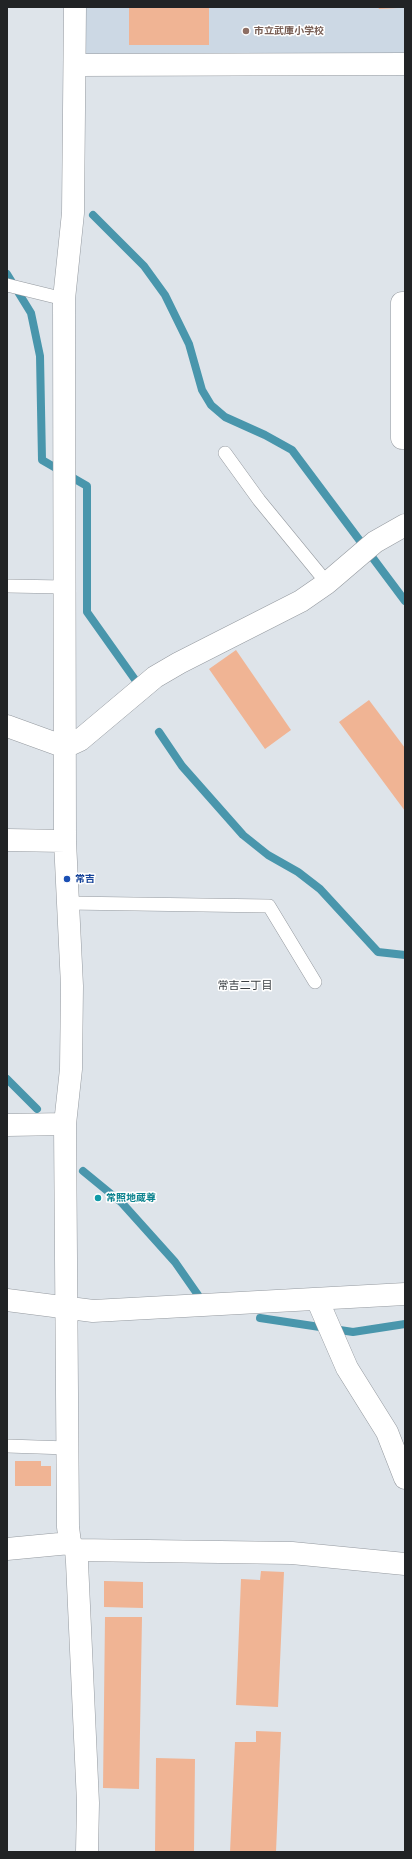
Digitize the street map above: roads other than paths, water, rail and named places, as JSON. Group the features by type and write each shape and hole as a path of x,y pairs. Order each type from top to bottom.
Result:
{"street":[{"path":"75,7 73,213 64,299 65,841 72,986 71,1069 65,1124 68,1526 73,1547 88,1803 87,1852"},
{"path":"75,65 405,64"},
{"path":"405,303 402,303 404,372 402,438 405,438"},
{"path":"7,726 65,746 80,740 155,677 179,663 302,601 375,542 405,525"},
{"path":"7,840 65,841"},
{"path":"7,1125 65,1124"},
{"path":"7,1300 93,1311 405,1294"},
{"path":"317,1299 347,1368 387,1432 405,1478"},
{"path":"7,1549 73,1547 292,1553 405,1564"}],"lane":[{"path":"7,285 64,299"},
{"path":"225,453 259,500 327,582"},
{"path":"7,586 64,586"},
{"path":"68,903 269,906 316,982"},
{"path":"7,1446 68,1448"}],"waterway":[{"path":"93,215 144,266 165,295 189,344 202,390 211,405 225,417 265,435 292,450 405,601"},
{"path":"7,274 31,313 40,356 42,460 87,486 87,612 136,681"},
{"path":"159,732 182,766 243,835 268,855 298,872 320,889 378,952 405,955"},
{"path":"7,1079 37,1109"},
{"path":"83,1171 122,1203 175,1262 198,1295"},
{"path":"260,1318 353,1332 405,1324"}],"place":[{"name":"市立武庫小学校","path":"246,31"},
{"name":"常吉","path":"67,879"},
{"name":"常照地蔵尊","path":"98,1198"}],"district":[{"name":"常吉二丁目","path":"245,986"}]}
